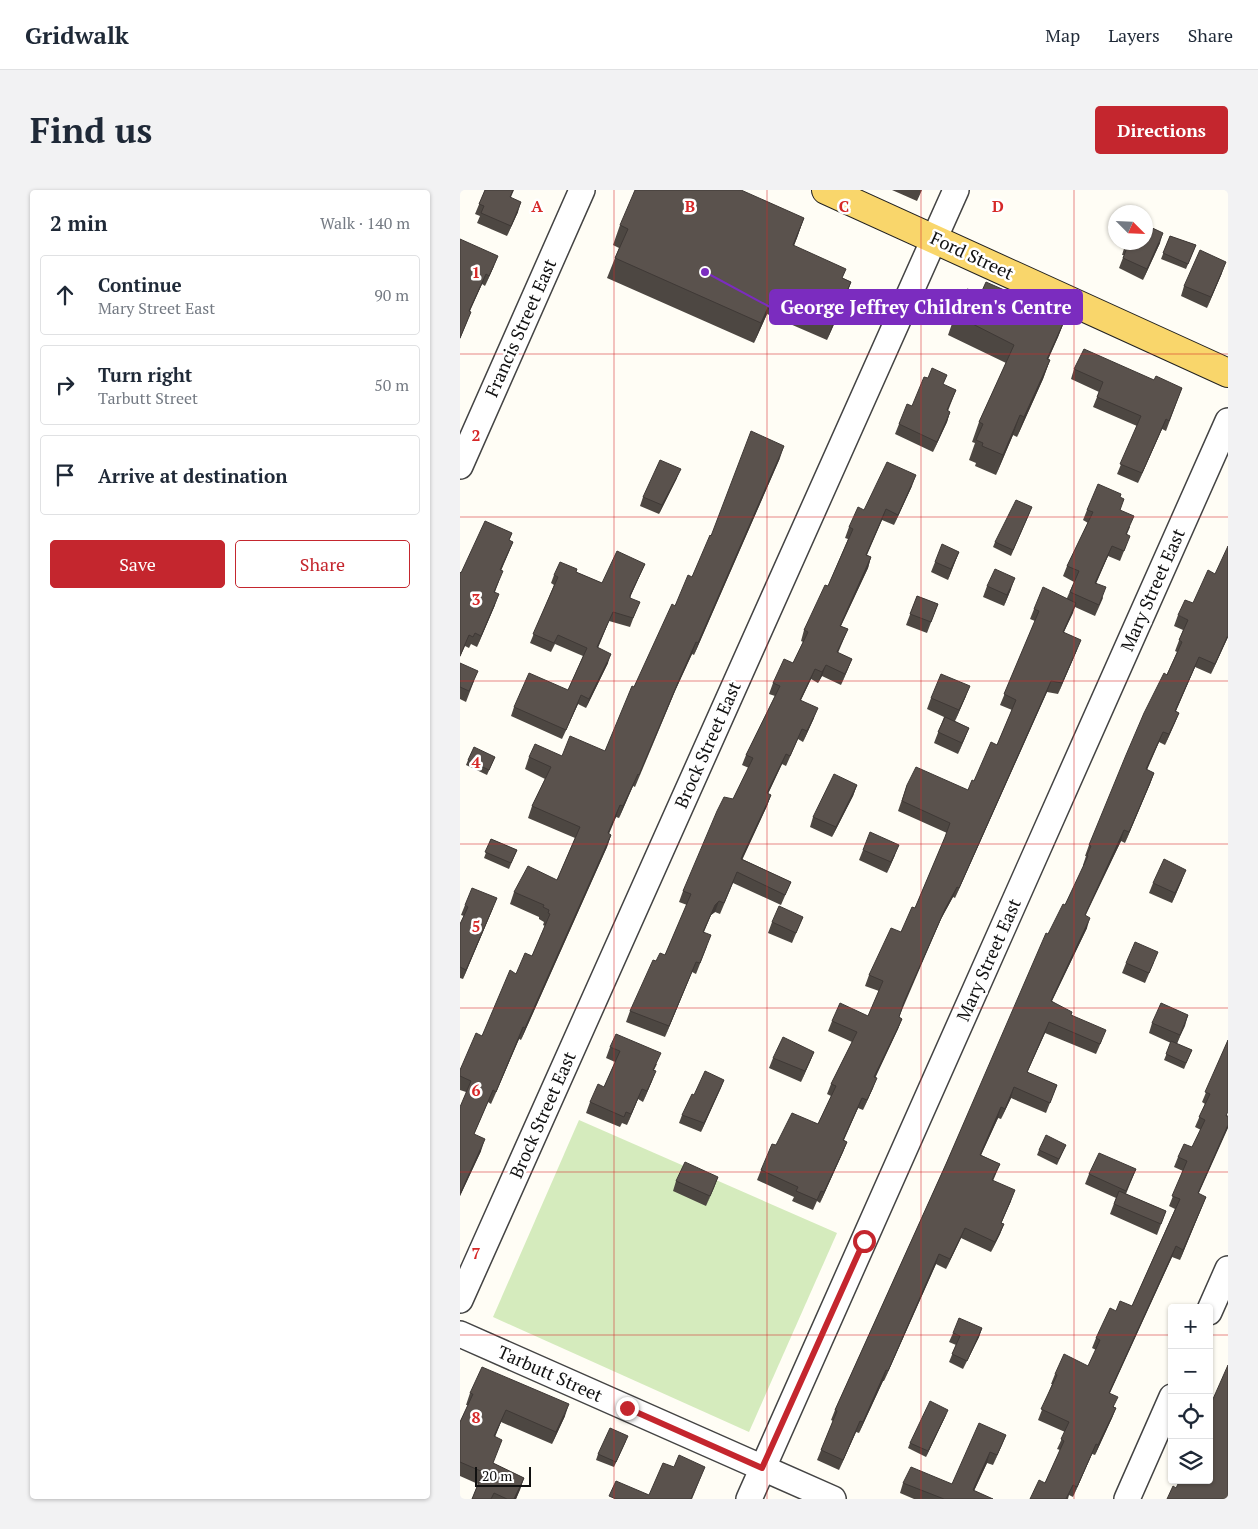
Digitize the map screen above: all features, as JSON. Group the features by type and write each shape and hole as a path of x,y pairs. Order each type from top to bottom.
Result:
{"main road":[{"name":"Ford Street","path":"826,190 1228,373"}],"street":[{"name":"Francis Street East","path":"460,466 582,190"},
{"name":"Brock Street East","path":"460,1300 956,190"},
{"name":"Mary Street East","path":"749,1499 1228,421"},
{"path":"1213,1304 1228,1269"},
{"name":"Tarbutt Street","path":"460,1334 833,1499"},
{"path":"1127,1499 1168,1406"}],"green space":[{"path":"579,1120 837,1233 749,1432 493,1317"}],"building":[{"path":"485,190 513,190 510,197 521,202 511,226 481,213 484,206 479,204"},
{"path":"635,190 741,190 804,218 793,245 846,269 842,278 851,282 834,320 774,294 761,323 615,258 628,229 620,225"},
{"path":"1153,228 1163,233 1147,269 1123,258 1126,250 1153,250"},
{"path":"1170,236 1196,245 1188,264 1163,253"},
{"path":"460,239 498,256 489,276 486,274 469,311 471,312 460,338"},
{"path":"1200,250 1226,262 1211,297 1184,286"},
{"path":"986,282 1066,317 1047,359 1050,360 1024,417 1020,415 1003,455 982,446 983,443 976,440 983,424 979,422 1014,345 955,315 967,289 981,293"},
{"path":"1084,349 1154,380 1156,376 1182,388 1169,421 1166,419 1142,473 1120,464 1141,416 1097,397 1103,382 1074,369"},
{"path":"932,368 947,375 943,384 956,390 947,410 950,412 937,442 899,424 907,404 912,406 924,377 928,378"},
{"path":"751,431 784,446 698,643 696,642 679,680 639,775 623,806 620,805 608,833 611,835 525,1028 523,1027 496,1092 493,1090 474,1134 485,1139 460,1194 460,1107 471,1081 460,1076 460,1070 476,1033 482,1036 510,970 516,974 525,953 532,956 550,914 548,913 549,910 543,907 544,905 514,892 528,866 557,880 580,827 532,806 551,767 529,757 535,744 562,756 570,736 605,751 632,686 634,687 672,604 675,606 688,575 692,577 711,536"},
{"path":"660,460 681,469 662,505 643,497"},
{"path":"887,462 916,475 898,515 886,509 866,555 871,557 840,626 848,629 837,652 852,659 845,674 826,665 822,672 815,669 800,700 818,708 807,731 802,729 790,756 786,754 767,793 771,795 741,859 791,882 785,895 737,872 724,903 719,901 715,905 703,932 711,935 700,963 696,962 669,1026 630,1011 653,960 656,961 660,953 665,955 691,894 683,891 717,811 724,797 733,799 753,758 746,755 780,686 773,683 784,659 793,663 808,632 804,630 825,585 828,586 853,529 849,527 858,507 864,510"},
{"path":"1098,484 1121,494 1120,497 1124,499 1120,510 1134,516 1126,534 1130,536 1124,551 1112,546 1095,583 1106,587 1099,605 1070,592 1079,571 1067,566 1093,512 1087,510"},
{"path":"1016,500 1032,507 1013,550 995,542"},
{"path":"485,521 512,533 509,540 513,542 500,570 503,571 494,592 499,594 481,636 475,633 473,637 469,635 460,656 460,572"},
{"path":"942,544 959,552 951,569 935,562"},
{"path":"1228,546 1228,635 1215,664 1199,657 1175,711 1179,713 1169,734 1163,732 1146,769 1154,773 1129,832 1124,830 1085,915 1090,918 1051,1001 1072,1012 1071,1015 1106,1030 1100,1044 1049,1022 1027,1072 1057,1085 1050,1103 1014,1087 1005,1109 1001,1107 980,1155 1000,1164 992,1180 1015,1190 1001,1223 1004,1224 995,1242 965,1228 950,1259 939,1254 888,1371 886,1370 863,1422 860,1421 843,1460 821,1450 837,1411 835,1410 946,1164 1046,933 1048,934 1063,904 1065,905 1088,856 1091,846 1089,845 1144,713 1164,673 1167,675 1182,642 1179,640 1188,620 1178,615 1185,600 1193,603 1208,570 1215,574"},
{"path":"617,551 645,564 630,595 630,598 640,602 633,618 613,612 597,647 611,654 589,699 581,695 566,730 514,707 529,673 568,690 587,648 558,635 554,643 533,634 558,577 554,575 560,562 577,569 576,572 602,583"},
{"path":"995,569 1015,578 1007,595 987,586"},
{"path":"1043,587 1076,603 1063,632 1081,640 1062,683 1051,681 959,888 957,887 945,909 904,1002 899,1017 902,1019 874,1077 877,1078 867,1100 862,1098 843,1140 847,1142 824,1192 821,1191 817,1200 796,1191 798,1187 761,1170 772,1144 776,1145 792,1113 818,1124 836,1086 831,1084 857,1032 832,1021 840,1003 868,1016 883,981 869,975 891,928 901,932 912,907 915,908 945,837 950,823 902,801 907,785 916,767 968,790 972,780 974,781 991,742 997,745 1016,700 1004,694 1039,611 1034,609"},
{"path":"917,596 938,604 931,622 910,614"},
{"path":"460,663 478,671 469,691 460,687"},
{"path":"941,674 970,686 959,710 931,698"},
{"path":"945,717 969,728 962,743 938,732"},
{"path":"474,747 495,757 489,770 468,760"},
{"path":"834,774 857,785 836,827 813,817"},
{"path":"870,832 899,845 891,862 863,850"},
{"path":"491,839 517,850 511,863 485,852"},
{"path":"1164,859 1186,870 1175,893 1153,883"},
{"path":"472,888 497,898 466,970 460,967 460,924 468,907 465,905"},
{"path":"779,906 803,917 796,933 772,922"},
{"path":"1135,942 1158,952 1149,973 1126,963"},
{"path":"1161,1003 1188,1015 1180,1035 1152,1023"},
{"path":"616,1034 661,1053 653,1070 656,1071 647,1091 642,1089 631,1114 626,1112 624,1117 590,1102 598,1084 604,1087 620,1051 610,1047"},
{"path":"783,1037 814,1052 805,1071 773,1058"},
{"path":"1228,1040 1228,1111 1226,1116 1228,1116 1228,1125 1198,1193 1206,1197 1183,1250 1176,1246 1109,1393 1118,1397 1113,1407 1116,1408 1098,1445 1096,1444 1077,1487 1073,1485 1066,1499 1030,1499 1039,1480 1045,1483 1064,1441 1061,1439 1069,1422 1041,1409 1057,1375 1055,1374 1064,1354 1088,1366 1100,1340 1096,1338 1110,1308 1116,1311 1120,1301 1132,1306 1180,1199 1172,1196 1187,1161 1178,1157 1184,1144 1192,1147 1205,1120 1199,1117 1210,1094 1205,1092"},
{"path":"1171,1041 1192,1050 1186,1063 1166,1054"},
{"path":"705,1071 724,1080 704,1123 682,1115"},
{"path":"1046,1135 1066,1145 1059,1159 1039,1150"},
{"path":"1099,1153 1136,1169 1126,1191 1089,1174"},
{"path":"685,1162 718,1177 710,1196 676,1181"},
{"path":"1119,1191 1166,1211 1161,1224 1114,1204"},
{"path":"959,1318 982,1328 967,1361 952,1354 960,1336 953,1333"},
{"path":"1228,1365 1228,1499 1167,1499 1173,1486 1176,1488 1178,1484 1213,1484 1213,1399"},
{"path":"482,1367 569,1404 556,1432 506,1410 494,1436 502,1440 493,1463 524,1478 514,1499 507,1499 494,1493 491,1499 472,1499 483,1472 460,1462 460,1422 473,1394 470,1393"},
{"path":"930,1401 948,1410 928,1451 910,1443"},
{"path":"979,1423 1006,1435 997,1455 990,1452 973,1490 993,1499 944,1499 903,1483 911,1467 952,1484"},
{"path":"610,1428 628,1436 616,1462 598,1454"},
{"path":"679,1455 705,1467 691,1499 616,1499 609,1496 616,1481 649,1495 663,1463 674,1467"}],"place":[{"name":"George Jeffrey Children's Centre","path":"705,272"}],"route":[{"path":"627,1408 762,1468 864,1241"}]}
